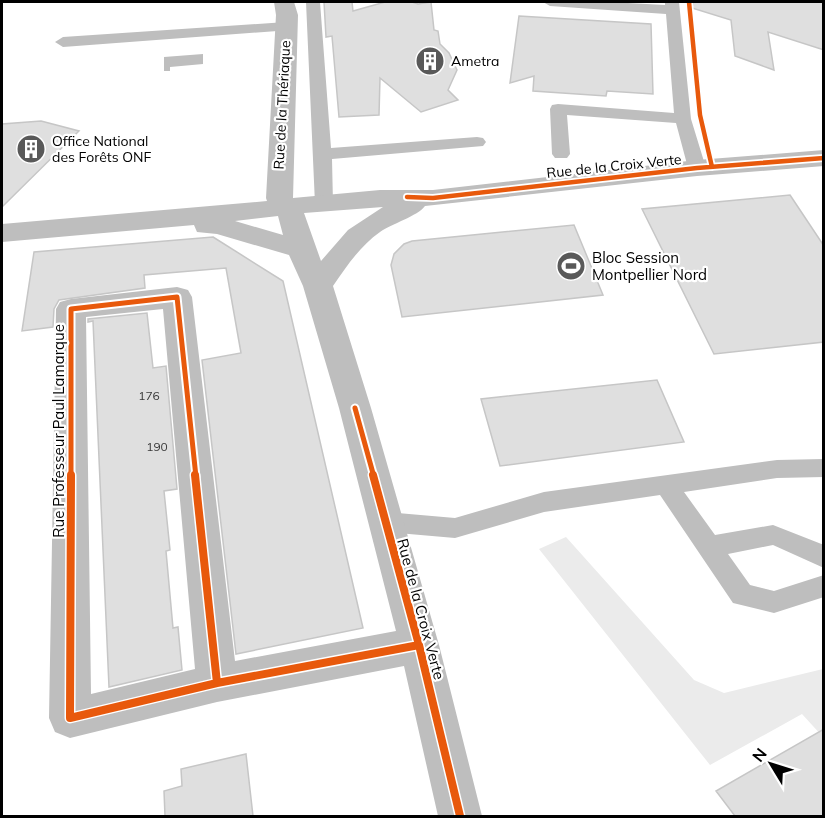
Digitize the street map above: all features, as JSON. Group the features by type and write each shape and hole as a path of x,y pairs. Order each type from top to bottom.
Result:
{"street":[{"name":"Rue de la Thériaque","path":"285,2 287,15 279,184 279,198 285,207"},
{"name":"Rue de la Croix Verte","path":"2,233 407,197 434,198 697,168 824,158"},
{"name":"Rue de la Croix Verte","path":"318,286 350,242 369,225 391,212 434,198"},
{"name":"Rue de la Croix Verte","path":"285,207 292,216 301,249 318,286 355,408 419,645 460,816"},
{"name":"Rue de la Croix Verte","path":"121,224 175,229 218,225 301,249"},
{"name":"Rue Professeur Paul Lamarque","path":"217,683 177,297 71,309 70,718 217,683 419,645"}],"lane":[{"path":"313,2 324,204"},
{"path":"549,2 672,6 683,119 697,168"},
{"path":"63,42 286,27"},
{"path":"561,154 558,109 683,119"},
{"path":"323,154 477,142"},
{"path":"386,522 455,528 544,502 777,469 824,468"},
{"path":"667,486 742,595 774,602 824,586"},
{"path":"709,547 773,535 803,546 824,558"}],"shaded area":[{"path":"203,54 203,64 170,67 170,71 164,71 164,57"},
{"path":"566,537 694,680 724,693 823,669 823,737 802,714 710,765 539,549"}],"building":[{"name":"Ametra","path":"324,2 352,2 353,11 385,2 418,4 431,2 434,30 438,31 440,44 449,53 457,70 448,90 458,100 421,112 380,78 379,115 339,117 332,36 326,37"},
{"path":"693,2 824,2 824,50 768,32 774,70 735,56 731,20 692,8"},
{"path":"519,16 651,24 653,94 607,91 606,96 533,91 534,76 510,83"},
{"name":"Office National des Forêts ONF","path":"41,121 79,131 2,207 2,124"},
{"path":"790,195 824,246 824,342 714,354 642,209"},
{"path":"574,225 603,295 402,317 391,265 394,254 404,244 412,241"},
{"path":"213,237 283,281 363,628 236,654 202,360 241,353 226,268 144,275 145,288 59,300 54,309 53,327 22,331 34,252"},
{"path":"147,313 153,368 166,366 177,489 164,491 170,550 166,551 173,628 178,627 182,670 109,687 93,321 88,322 88,319"},
{"path":"657,380 684,442 500,466 481,399"},
{"path":"824,729 824,816 735,816 716,791"},
{"path":"246,754 253,816 165,816 164,791 182,786 181,769"}],"cycle path":[{"path":"689,2 700,115 712,167"},
{"path":"407,197 433,198 697,168 824,158"},
{"path":"217,683 177,297 71,309 70,718 217,683 419,645"},
{"path":"355,408 419,645 460,816"}],"place":[{"name":"Ametra","path":"430,61"},
{"name":"Office National des Forêts ONF","path":"31,149"},
{"name":"Bloc Session Montpellier Nord","path":"571,266"}]}
